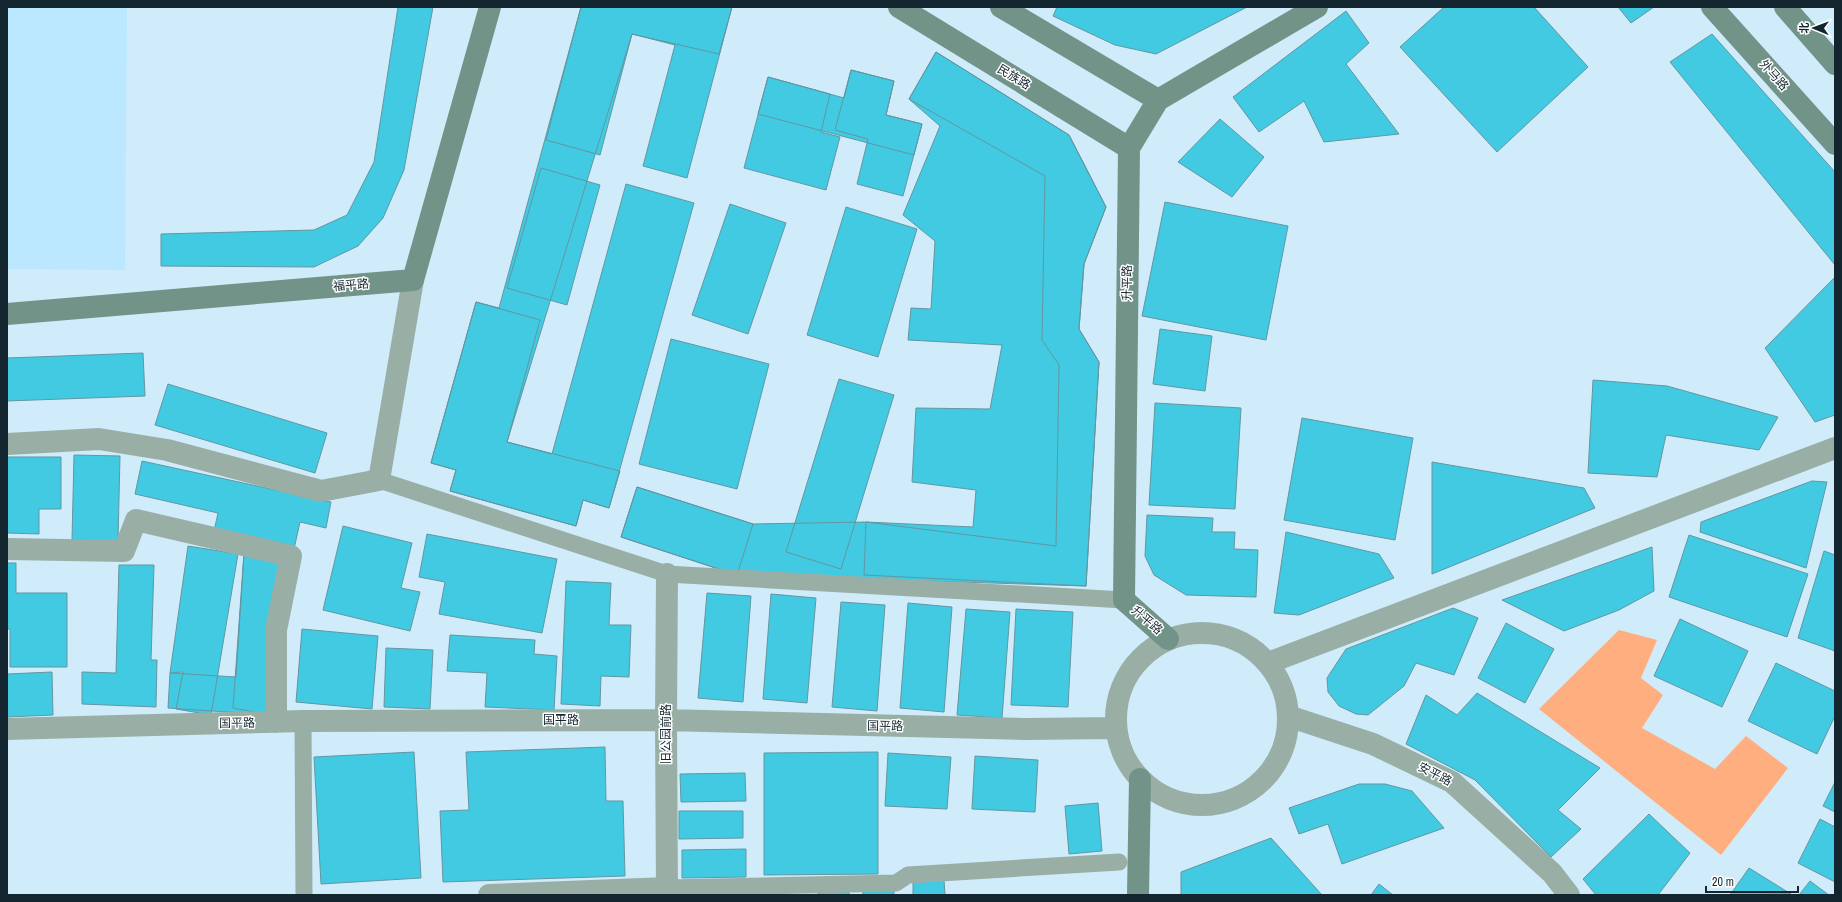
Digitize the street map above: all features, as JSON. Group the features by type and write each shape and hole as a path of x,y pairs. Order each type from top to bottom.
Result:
{"street":[{"path":"7,444 99,439 167,450 320,490 379,480 413,280 490,7"},
{"name":"民族路","path":"899,7 1129,148"},
{"path":"1001,7 1158,100"},
{"path":"1129,148 1158,100 1317,7"},
{"name":"外马路","path":"1712,7 1835,144"},
{"path":"1785,7 1835,64"},
{"name":"升平路","path":"1129,148 1124,600 1168,639"},
{"name":"福平路","path":"7,314 413,280"},
{"path":"1268,663 1835,448"},
{"path":"7,549 124,551 136,520 291,556 276,630 276,722"},
{"name":"旧公园前路","path":"667,892 666,720 668,574"},
{"path":"1195,632 1222,634 1248,645 1268,663 1282,687 1288,716 1284,745 1270,771 1249,791 1222,803 1193,805 1164,797 1140,779 1124,756 1116,728 1117,700 1127,675 1145,653 1168,639 1195,632"},
{"name":"安平路","path":"1288,716 1373,744 1452,782 1552,873 1569,895"},
{"name":"国平路","path":"7,729 303,721 666,720 1024,729 1116,728"},
{"path":"1138,895 1140,779"},
{"path":"489,895 667,892"}],"lane":[{"path":"379,480 668,574 1124,600"},
{"path":"303,721 304,895"},
{"path":"667,892 896,882 908,875 1119,862"}],"shaded area":[{"path":"7,7 127,7 125,270 7,269"},
{"path":"1619,630 1657,640 1641,678 1663,695 1642,728 1715,769 1746,736 1788,768 1721,855 1539,709"}],"building":[{"path":"398,7 433,7 404,170 383,218 358,246 314,267 161,266 161,234 314,230 347,215 374,162"},
{"path":"581,7 732,7 687,178 643,166 675,45 632,34 600,155 546,140"},
{"path":"581,7 732,7 719,54 632,34 507,442 620,471 609,508 583,500 576,526 450,491 456,470 431,463 476,302 499,308"},
{"path":"1057,7 1247,7 1156,54 1115,45 1053,16"},
{"path":"1444,7 1534,7 1588,67 1497,152 1400,47"},
{"path":"1618,7 1654,7 1631,23"},
{"path":"1346,11 1369,43 1346,64 1399,134 1324,142 1304,101 1259,132 1233,97"},
{"path":"1712,34 1835,172 1835,265 1670,62"},
{"path":"936,52 1069,135 1106,207 1084,264 1079,329 1099,362 1086,586 864,575 866,522 973,527 976,490 912,482 916,408 990,409 1002,345 908,340 911,308 931,309 935,241 903,215 940,126 909,99"},
{"path":"936,52 1069,135 1106,207 1084,264 1079,329 1099,362 1086,586 737,575 621,537 637,487 753,524 866,522 1056,546 1059,365 1042,340 1045,176 909,99"},
{"path":"851,70 894,81 886,115 922,124 903,196 857,184 868,139 835,130"},
{"path":"851,70 894,81 886,115 922,124 914,155 758,114 768,77 844,98"},
{"path":"768,77 830,94 821,132 840,137 826,190 744,168"},
{"path":"1220,119 1264,157 1232,197 1178,162"},
{"path":"541,168 600,185 567,305 507,288"},
{"path":"626,184 694,203 609,508 583,500 576,526 450,491 456,470 431,463 476,302 540,320 507,442 552,454"},
{"path":"1165,202 1288,226 1266,340 1142,316"},
{"path":"730,204 786,223 748,334 692,315"},
{"path":"846,207 917,229 878,357 807,335"},
{"path":"1835,277 1835,415 1815,422 1765,348"},
{"path":"1160,329 1212,336 1205,391 1153,384"},
{"path":"671,339 769,364 737,489 639,464"},
{"path":"143,353 145,396 7,401 7,358"},
{"path":"839,379 894,395 841,569 786,552"},
{"path":"1593,380 1667,386 1778,417 1759,450 1666,435 1657,477 1588,473"},
{"path":"168,384 327,433 315,473 155,425"},
{"path":"1155,403 1241,408 1235,509 1149,505"},
{"path":"1302,418 1413,438 1395,540 1284,520"},
{"path":"74,455 120,456 118,541 72,540"},
{"path":"7,457 61,457 61,509 39,509 39,534 7,533"},
{"path":"142,461 331,502 326,528 300,522 294,549 214,531 218,513 135,494"},
{"path":"1432,462 1584,488 1595,508 1432,574"},
{"path":"1812,481 1827,482 1806,568 1700,532 1701,522"},
{"path":"637,487 753,524 737,575 621,537"},
{"path":"1147,515 1213,518 1212,532 1235,532 1234,549 1258,550 1256,597 1186,595 1154,575 1145,556"},
{"path":"343,526 412,543 401,588 420,592 410,631 323,610"},
{"path":"1286,532 1379,554 1394,578 1299,615 1274,613"},
{"path":"427,534 557,559 542,633 439,614 445,582 419,577"},
{"path":"1689,535 1808,574 1787,637 1669,597"},
{"path":"188,546 238,554 211,715 176,709 183,672 170,673"},
{"path":"1652,547 1654,591 1619,610 1564,631 1502,600"},
{"path":"1824,551 1835,555 1835,651 1798,638"},
{"path":"244,553 281,556 270,715 233,708"},
{"path":"244,553 281,556 270,715 168,708 170,673 236,677"},
{"path":"7,563 16,563 16,593 67,593 67,667 10,667 10,629 7,629"},
{"path":"119,565 154,565 151,660 157,660 156,707 82,704 82,672 116,673"},
{"path":"566,581 611,583 609,625 631,625 629,677 601,676 600,706 561,704"},
{"path":"707,593 751,596 743,702 698,698"},
{"path":"771,594 816,598 807,703 763,699"},
{"path":"841,602 885,605 877,711 832,707"},
{"path":"908,603 952,607 944,712 900,708"},
{"path":"1453,608 1478,618 1454,675 1416,663 1404,686 1368,715 1356,714 1339,706 1328,692 1327,678 1346,649"},
{"path":"966,609 1010,612 1002,718 957,715"},
{"path":"1016,609 1073,612 1068,707 1011,705"},
{"path":"1680,619 1748,651 1722,707 1654,676"},
{"path":"1506,623 1554,649 1525,703 1478,678"},
{"path":"302,629 378,636 372,709 296,702"},
{"path":"450,635 535,640 534,654 557,656 554,710 485,707 487,673 447,671"},
{"path":"386,648 433,650 430,709 384,707"},
{"path":"1776,663 1835,691 1835,716 1817,754 1748,721"},
{"path":"52,672 53,715 7,717 7,674"},
{"path":"1477,693 1600,768 1558,810 1581,829 1551,857 1475,780 1406,744 1426,695 1457,715"},
{"path":"605,747 606,801 623,801 625,876 443,882 440,811 469,810 466,752"},
{"path":"414,752 421,878 321,884 314,757"},
{"path":"878,752 878,874 764,875 764,753"},
{"path":"888,753 951,757 947,809 885,806"},
{"path":"975,756 1038,760 1035,812 972,809"},
{"path":"745,773 746,801 681,802 680,774"},
{"path":"1835,782 1835,812 1823,806"},
{"path":"1359,784 1385,784 1412,791 1444,828 1342,864 1328,824 1299,834 1289,808"},
{"path":"1098,803 1102,851 1069,854 1065,806"},
{"path":"679,811 743,811 743,838 679,839"},
{"path":"1649,814 1690,853 1658,895 1596,895 1583,879"},
{"path":"1820,819 1835,827 1835,882 1798,863"},
{"path":"1271,838 1322,895 1181,895 1181,872"},
{"path":"746,849 746,877 682,878 682,850"},
{"path":"1749,868 1791,894 1730,895"},
{"path":"944,880 945,895 913,895 913,881"},
{"path":"1810,881 1829,895 1799,895"},
{"path":"1379,884 1393,895 1371,895"},
{"path":"849,886 849,895 818,895 818,887"},
{"path":"894,886 894,895 863,895 862,887"}]}
